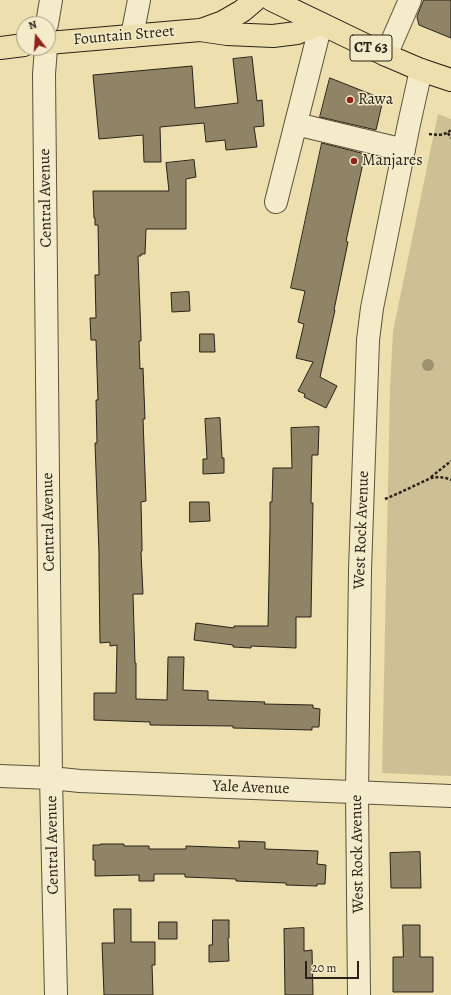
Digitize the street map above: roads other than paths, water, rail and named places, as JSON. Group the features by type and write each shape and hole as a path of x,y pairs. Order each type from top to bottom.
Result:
{"main road":[{"name":"Fountain Street","path":"200,30 223,22 242,11 255,0"},
{"name":"CT 63","path":"272,0 386,55 421,70 451,80"},
{"name":"Fountain Street","path":"56,42 200,30 227,34 274,36 297,33 321,24"},
{"path":"0,48 16,46"}],"street":[{"path":"48,16 51,0"},
{"path":"132,36 139,0"},
{"path":"386,55 410,0"},
{"path":"276,202 321,24"},
{"name":"Central Avenue","path":"46,56 44,82 56,995"},
{"name":"West Rock Avenue","path":"359,995 357,792 360,570 368,340 372,308 421,70"},
{"path":"296,124 404,150"},
{"name":"Yale Avenue","path":"0,776 52,778 80,781 451,796"}],"place":[{"name":"Rawa","path":"350,100"},
{"name":"Manjares","path":"354,161"}]}
